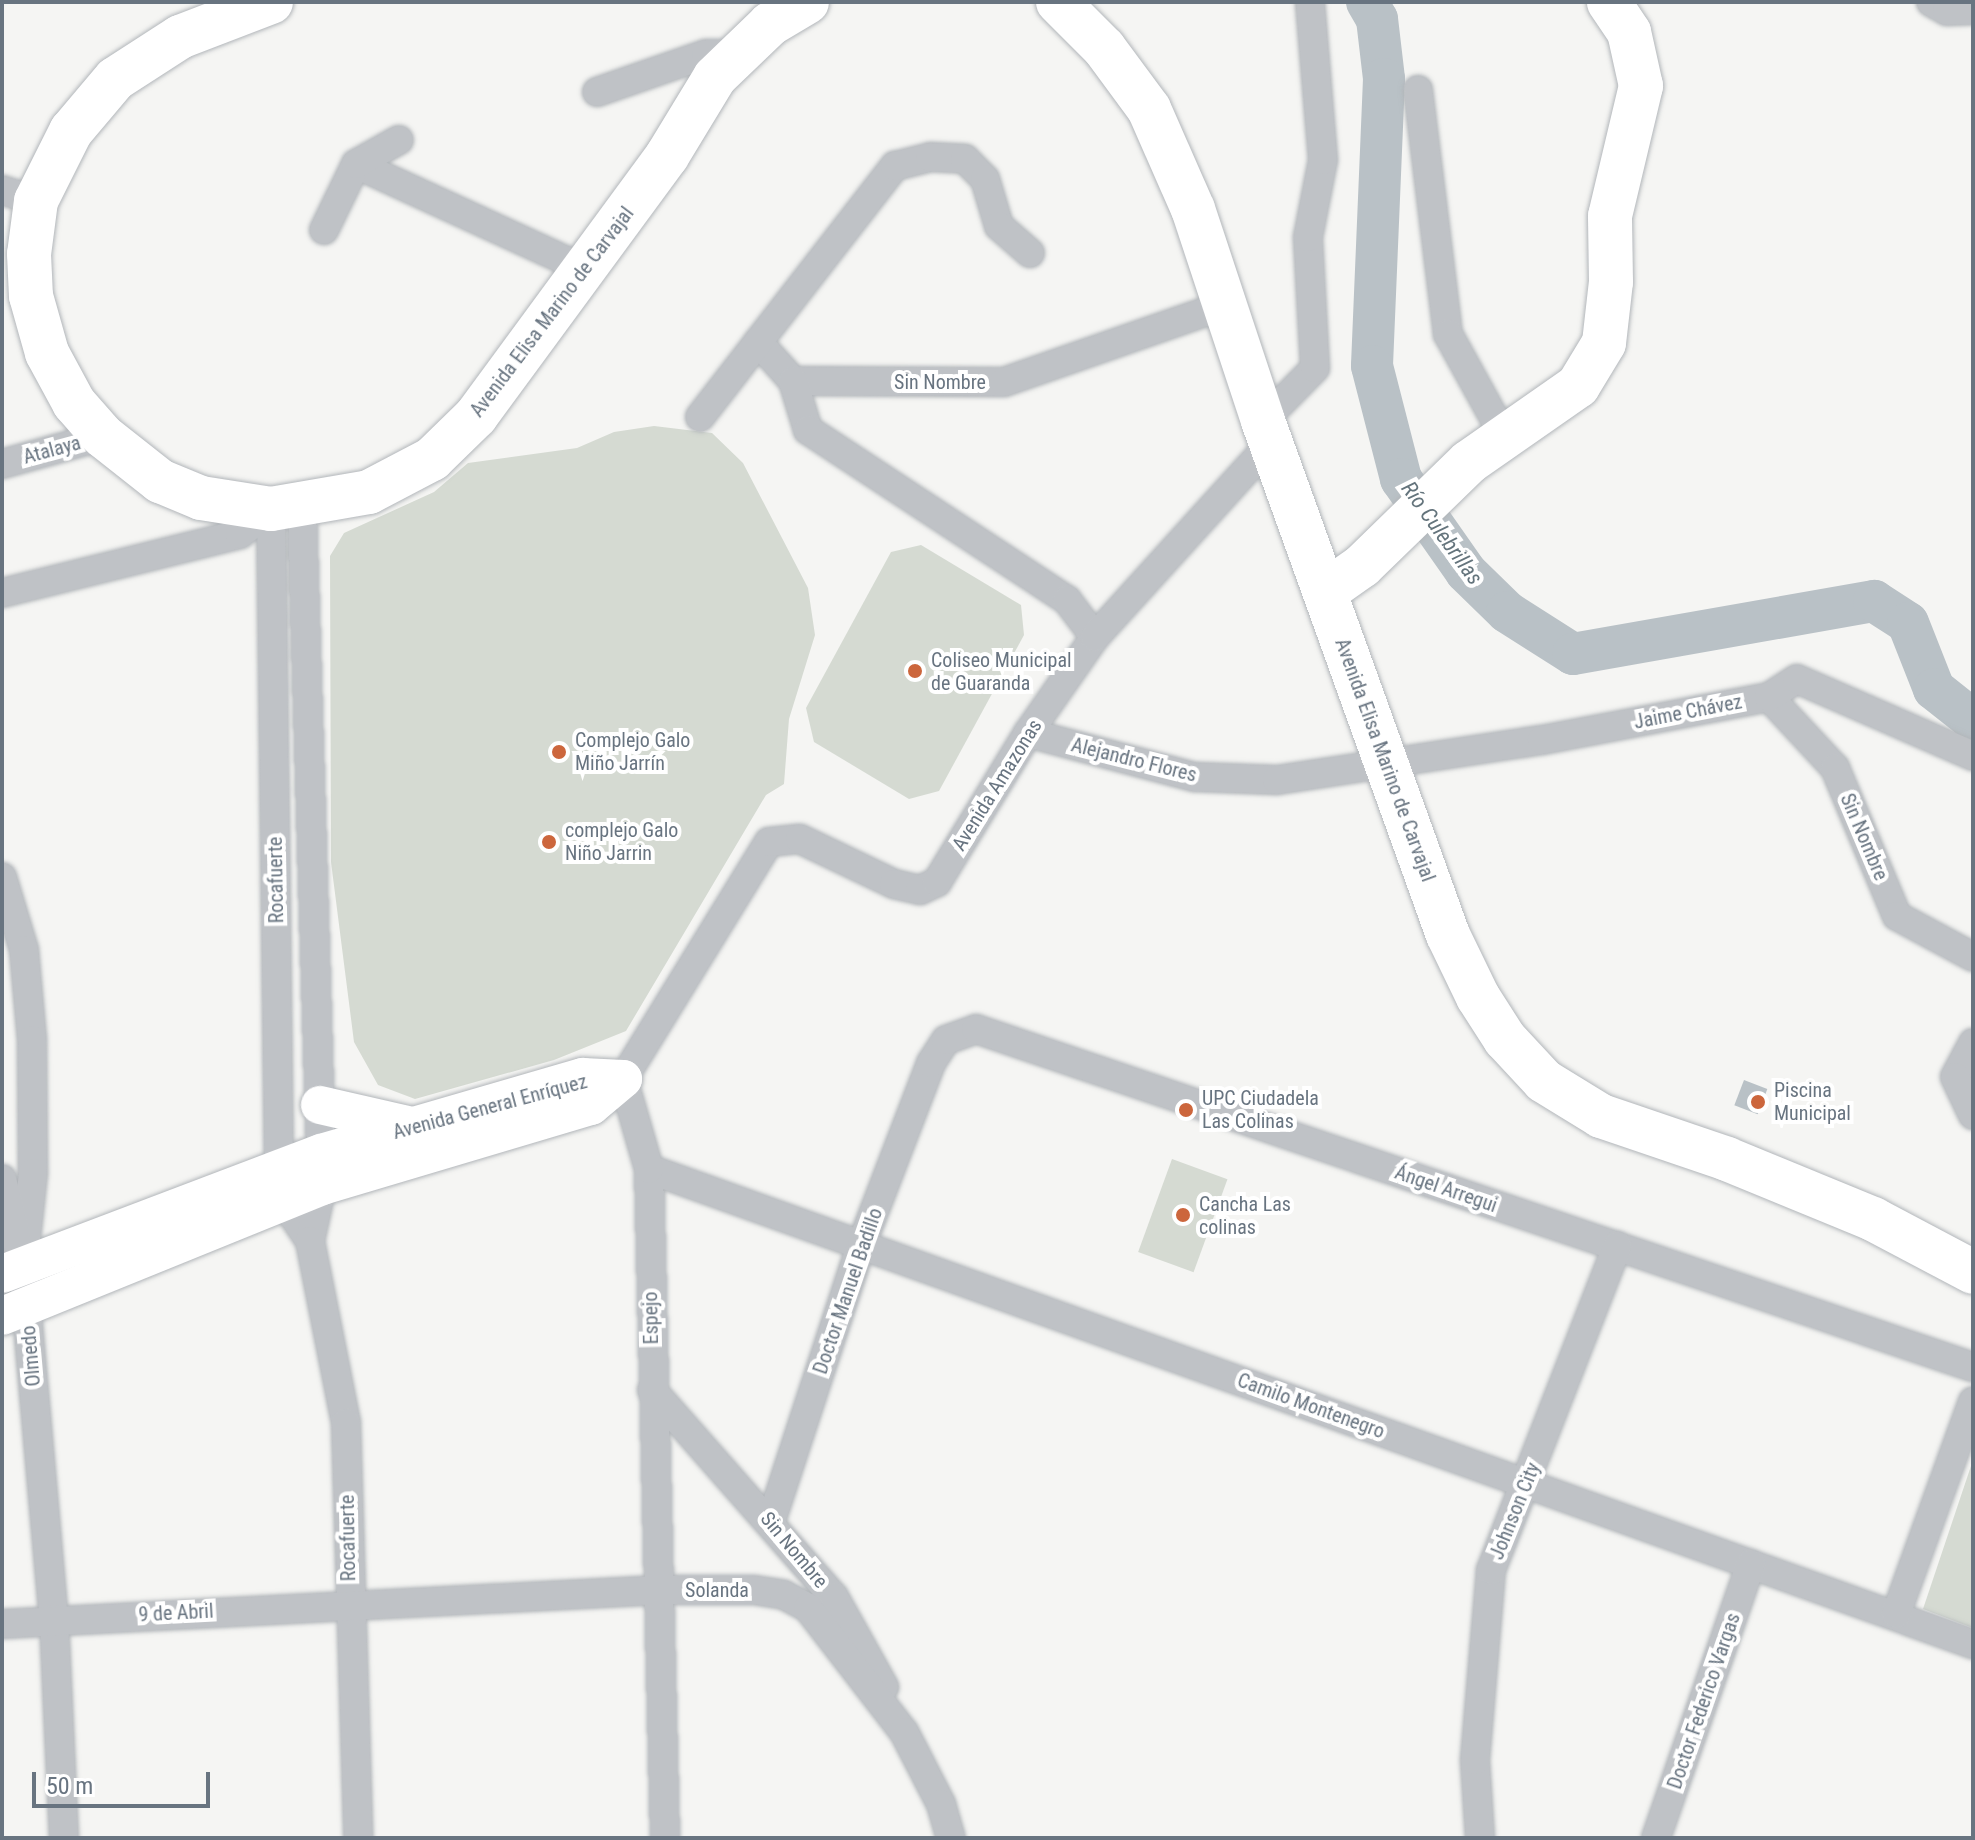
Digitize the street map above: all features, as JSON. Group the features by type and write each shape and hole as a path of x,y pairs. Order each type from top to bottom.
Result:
{"main road":[{"name":"Avenida Elisa Marino de Carvajal","path":"271,2 180,37 115,79 19,196 29,254 31,296 47,353 74,403 103,436 160,481 201,498 287,508 369,492 432,459 476,416 667,156 715,77 736,54 807,2"},
{"name":"Avenida Elisa Marino de Carvajal","path":"1058,2 1104,48 1149,109 1193,209 1222,306 1448,935 1478,997 1505,1039 1544,1081 1601,1116 1727,1159 1873,1219 1973,1272"},
{"path":"1325,592 1362,566 1469,462 1578,386 1604,343 1611,282 1610,216 1641,86 1629,32 1609,2"}],"street":[{"name":"Avenida Amazonas","path":"623,1079 769,842 800,839 894,884 920,890 937,882 1028,733 1095,637 1267,432 1315,368 1308,237 1323,160 1310,2"},
{"path":"1931,2 1947,11 1973,10"},
{"path":"597,92 706,54 736,54"},
{"path":"1418,90 1448,334 1504,436"},
{"path":"324,230 356,164 399,140"},
{"path":"700,417 895,166 930,157 965,159 985,179 999,226 1030,253"},
{"path":"356,164 584,269"},
{"name":"Sin Nombre","path":"793,381 1004,382 1222,306"},
{"path":"758,342 793,381 808,430 1067,600 1095,637"},
{"name":"Atalaya","path":"2,464 103,436"},
{"path":"2,593 240,534 287,508"},
{"name":"Rocafuerte","path":"287,508 320,1105 322,1170 310,1241"},
{"name":"Rocafuerte","path":"287,508 281,1185 310,1241 346,1423 358,1838"},
{"name":"Jaime Chávez","path":"1385,763 1769,697 1797,679 1973,756"},
{"name":"Sin Nombre","path":"1769,697 1835,768 1897,916 1973,957"},
{"name":"Alejandro Flores","path":"1028,733 1195,777 1277,780 1385,763"},
{"name":"Olmedo","path":"2,877 24,950 32,1040 33,1173 12,1270 14,1312 54,1619 64,1838"},
{"name":"Ángel Arregui","path":"931,1063 946,1040 976,1029 1973,1367"},
{"path":"1973,1043 1955,1077 1973,1115"},
{"name":"Doctor Manuel Badillo","path":"771,1521 862,1243 931,1063"},
{"name":"Avenida General Enríquez","path":"12,1270 281,1185 422,1126 583,1077 623,1079"},
{"name":"Avenida General Enríquez","path":"322,1170 591,1106 623,1079"},
{"name":"Espejo","path":"623,1079 649,1169 665,1838"},
{"path":"320,1105 422,1126"},
{"name":"Camilo Montenegro","path":"649,1169 1973,1644"},
{"path":"2,1179 12,1270"},
{"name":"Avenida General Enríquez","path":"14,1312 281,1185"},
{"name":"Johnson City","path":"1480,1838 1475,1760 1491,1570 1617,1246"},
{"name":"Sin Nombre","path":"652,1390 771,1521 834,1597 871,1658 904,1732"},
{"path":"1896,1614 1973,1401"},
{"name":"Doctor Federico Vargas","path":"1656,1838 1751,1564"},
{"name":"Solanda","path":"350,1605 660,1590 754,1590 784,1595 808,1608 904,1732 941,1804 951,1838"},
{"name":"9 de Abril","path":"2,1624 350,1605"}],"shaded area":[{"name":"Complejo Galo Miño Jarrín","path":"654,426 712,433 743,463 808,588 815,635 789,719 784,784 766,795 626,1031 554,1060 415,1099 378,1085 354,1042 331,862 330,556 344,533 434,492 468,463 577,448 614,432"},
{"name":"Coliseo Municipal de Guaranda","path":"921,545 1021,605 1024,635 939,791 909,799 814,742 806,708 891,552"},
{"path":"1744,1080 1767,1089 1758,1114 1734,1105"},
{"name":"Cancha Las colinas","path":"1172,1159 1227,1179 1194,1272 1138,1252"},
{"path":"1973,1460 1973,1628 1923,1609"}],"waterway":[{"name":"Río Culebrillas","path":"1367,2 1377,19 1384,79 1372,366 1401,479 1466,572 1507,612 1573,654 1874,601 1908,623 1934,689 1973,720"}],"place":[{"name":"Coliseo Municipal de Guaranda","path":"915,671"},
{"name":"Complejo Galo Miño Jarrín","path":"559,752"},
{"name":"complejo Galo Niño Jarrin","path":"549,842"},
{"name":"Piscina Municipal","path":"1758,1102"},
{"name":"UPC Ciudadela Las Colinas","path":"1186,1110"},
{"name":"Cancha Las colinas","path":"1183,1215"}]}
